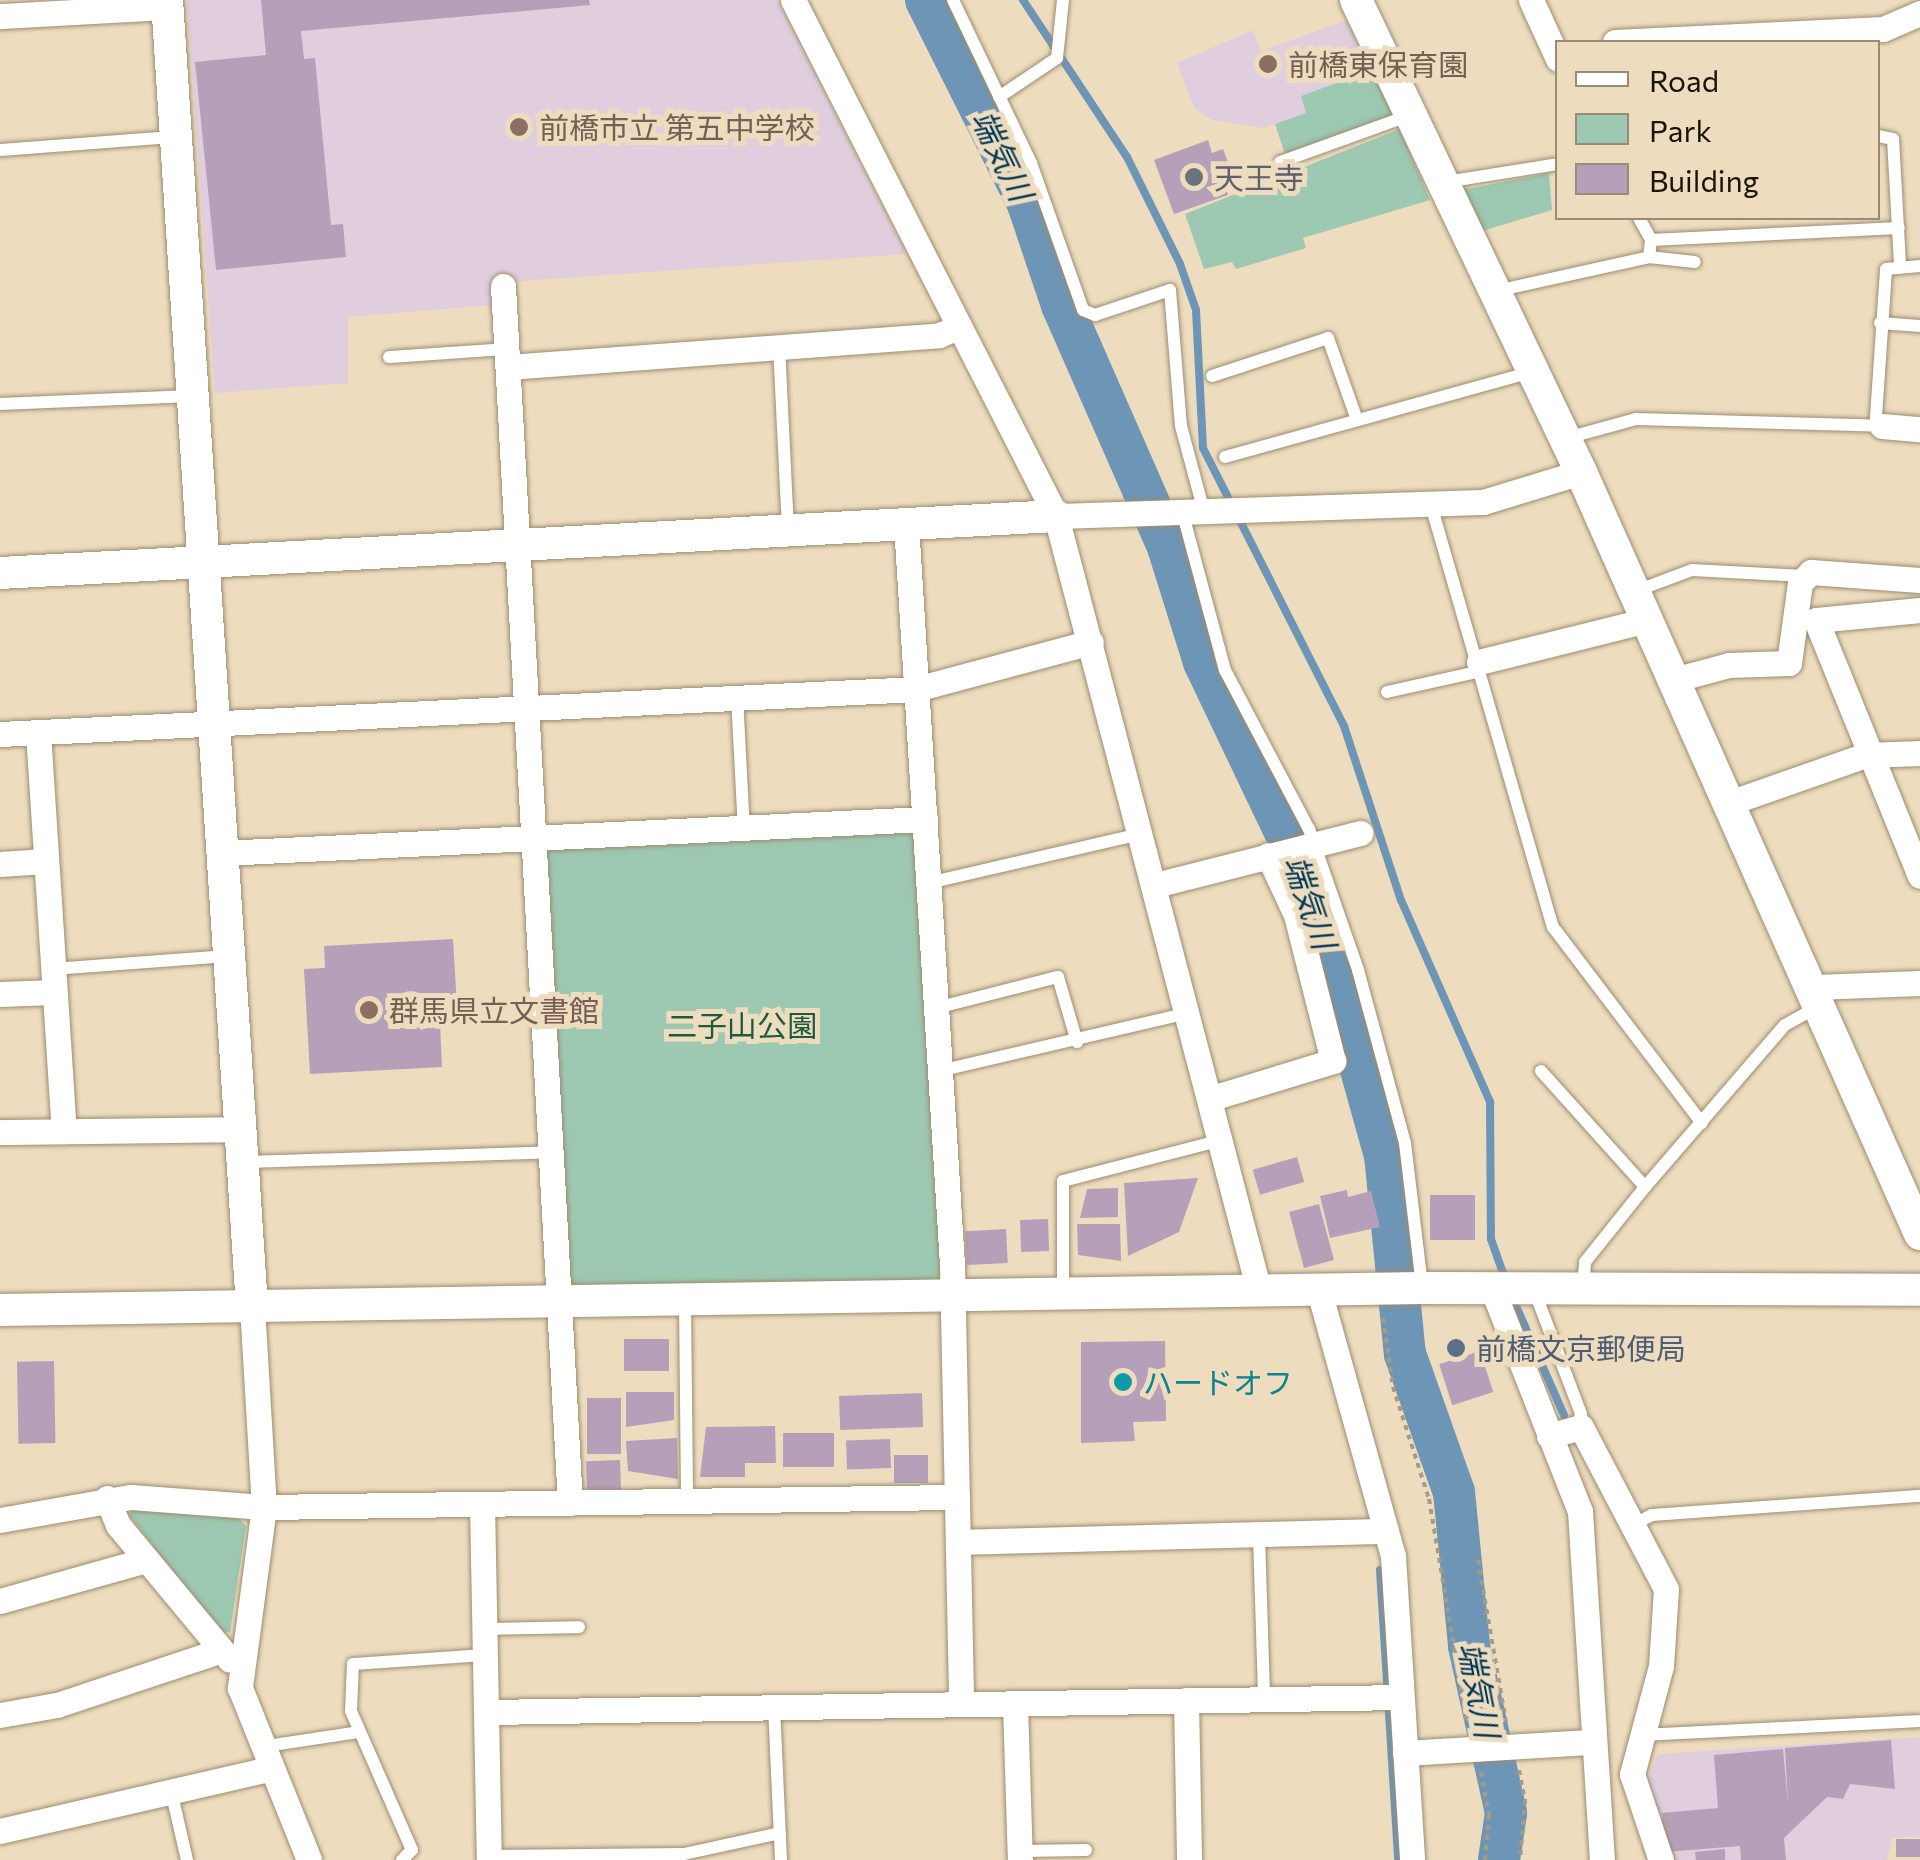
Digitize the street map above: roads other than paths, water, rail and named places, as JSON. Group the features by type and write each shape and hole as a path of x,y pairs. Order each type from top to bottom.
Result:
{"street":[{"path":"792,0 1056,516 1212,1098 1259,1291"},
{"path":"1356,0 1581,472 1819,996 1920,1234"},
{"path":"1531,0 1555,50"},
{"path":"0,16 167,4 264,1507 242,1663 242,1697 309,1860"},
{"path":"1656,40 1884,29 1920,13"},
{"path":"503,286 565,1304 570,1503"},
{"path":"507,358 780,346 959,327"},
{"path":"1882,426 1920,429"},
{"path":"0,573 906,523 1483,502 1581,472"},
{"path":"906,523 953,1296 961,1704"},
{"path":"1673,680 1729,665 1789,663 1804,576 1920,580"},
{"path":"1480,666 1641,606"},
{"path":"1920,610 1816,620 1866,755 1920,876"},
{"path":"0,734 916,689 1090,642"},
{"path":"38,732 64,1131"},
{"path":"1729,803 1866,755 1920,752"},
{"path":"222,853 925,819"},
{"path":"1155,886 1361,834"},
{"path":"1212,1098 1332,1061 1296,915 1268,855"},
{"path":"0,864 45,861"},
{"path":"0,994 53,980"},
{"path":"1819,996 1920,983"},
{"path":"0,1132 240,1129"},
{"path":"0,1310 1422,1288 1920,1290"},
{"path":"1492,1288 1580,1511 1590,1742 1602,1860"},
{"path":"1319,1291 1386,1530 1412,1860"},
{"path":"1548,1436 1578,1425 1668,1599 1632,1784 1661,1860"},
{"path":"0,1520 108,1498 264,1507 957,1497"},
{"path":"108,1498 146,1560 216,1652 242,1663"},
{"path":"482,1504 489,1858"},
{"path":"958,1542 1386,1530"},
{"path":"0,1601 146,1560"},
{"path":"0,1715 57,1705 216,1652"},
{"path":"488,1712 1402,1697"},
{"path":"1186,1700 1189,1860"},
{"path":"1015,1704 1020,1855"},
{"path":"1405,1753 1590,1742"},
{"path":"0,1832 172,1796 264,1758"}],"lane":[{"path":"953,0 999,98 1083,310 1095,315 1170,290 1181,426 1193,512 1226,670 1316,844 1396,1100 1422,1288"},
{"path":"999,98 1057,58 1063,0"},
{"path":"1280,162 1408,116"},
{"path":"1880,136 1892,139 1900,264"},
{"path":"0,150 176,137"},
{"path":"1440,182 1555,164"},
{"path":"1640,220 1651,240 1649,258"},
{"path":"1651,240 1813,224 1899,228"},
{"path":"1494,292 1649,258 1695,262"},
{"path":"1882,426 1876,417 1886,269 1900,264 1920,266"},
{"path":"1880,322 1920,326"},
{"path":"1212,376 1328,338 1357,420"},
{"path":"780,346 788,529"},
{"path":"388,358 507,358"},
{"path":"1224,457 1534,371"},
{"path":"0,404 194,396"},
{"path":"1565,438 1636,419 1882,426"},
{"path":"1431,504 1554,927 1702,1124"},
{"path":"1641,606 1692,570 1804,576"},
{"path":"1387,692 1480,666"},
{"path":"737,698 744,829"},
{"path":"928,883 1140,834"},
{"path":"53,980 229,956"},
{"path":"936,1008 1058,977 1077,1042"},
{"path":"1583,1287 1585,1262 1785,1025 1819,996"},
{"path":"939,1071 1077,1042 1188,1013"},
{"path":"1540,1072 1646,1187"},
{"path":"1063,1294 1064,1181 1222,1140"},
{"path":"242,1162 556,1152"},
{"path":"1534,1287 1538,1315 1580,1414 1578,1425"},
{"path":"685,1302 687,1501"},
{"path":"1633,1525 1652,1516 1920,1496"},
{"path":"1260,1536 1264,1699"},
{"path":"402,1860 412,1850 359,1732 350,1673 358,1660 579,1627"},
{"path":"774,1706 781,1860"},
{"path":"1643,1735 1920,1721"},
{"path":"264,1758 359,1732"},
{"path":"172,1796 187,1860"},
{"path":"489,1858 676,1854 780,1832"},
{"path":"1020,1855 1086,1850"}],"waterway":[{"name":"端気川","path":"926,0 1028,204 1062,305 1168,547 1204,662 1308,880 1385,1155 1405,1354 1454,1492 1469,1646 1506,1813 1499,1860"},
{"path":"1023,0 1127,157 1180,264 1196,310 1203,448 1344,726 1401,900 1490,1102 1491,1239 1505,1279"},
{"path":"1512,1297 1564,1415"},
{"path":"1380,1570 1398,1860"}],"place":[{"name":"前橋東保育園","path":"1268,64"},
{"name":"前橋市立 第五中学校","path":"519,127"},
{"name":"天王寺","path":"1194,177"},
{"name":"群馬県立文書館","path":"369,1010"},
{"name":"前橋文京郵便局","path":"1456,1348"},
{"name":"ハードオフ","path":"1123,1382"}],"park label":[{"name":"二子山公園","path":"742,1025"}]}
